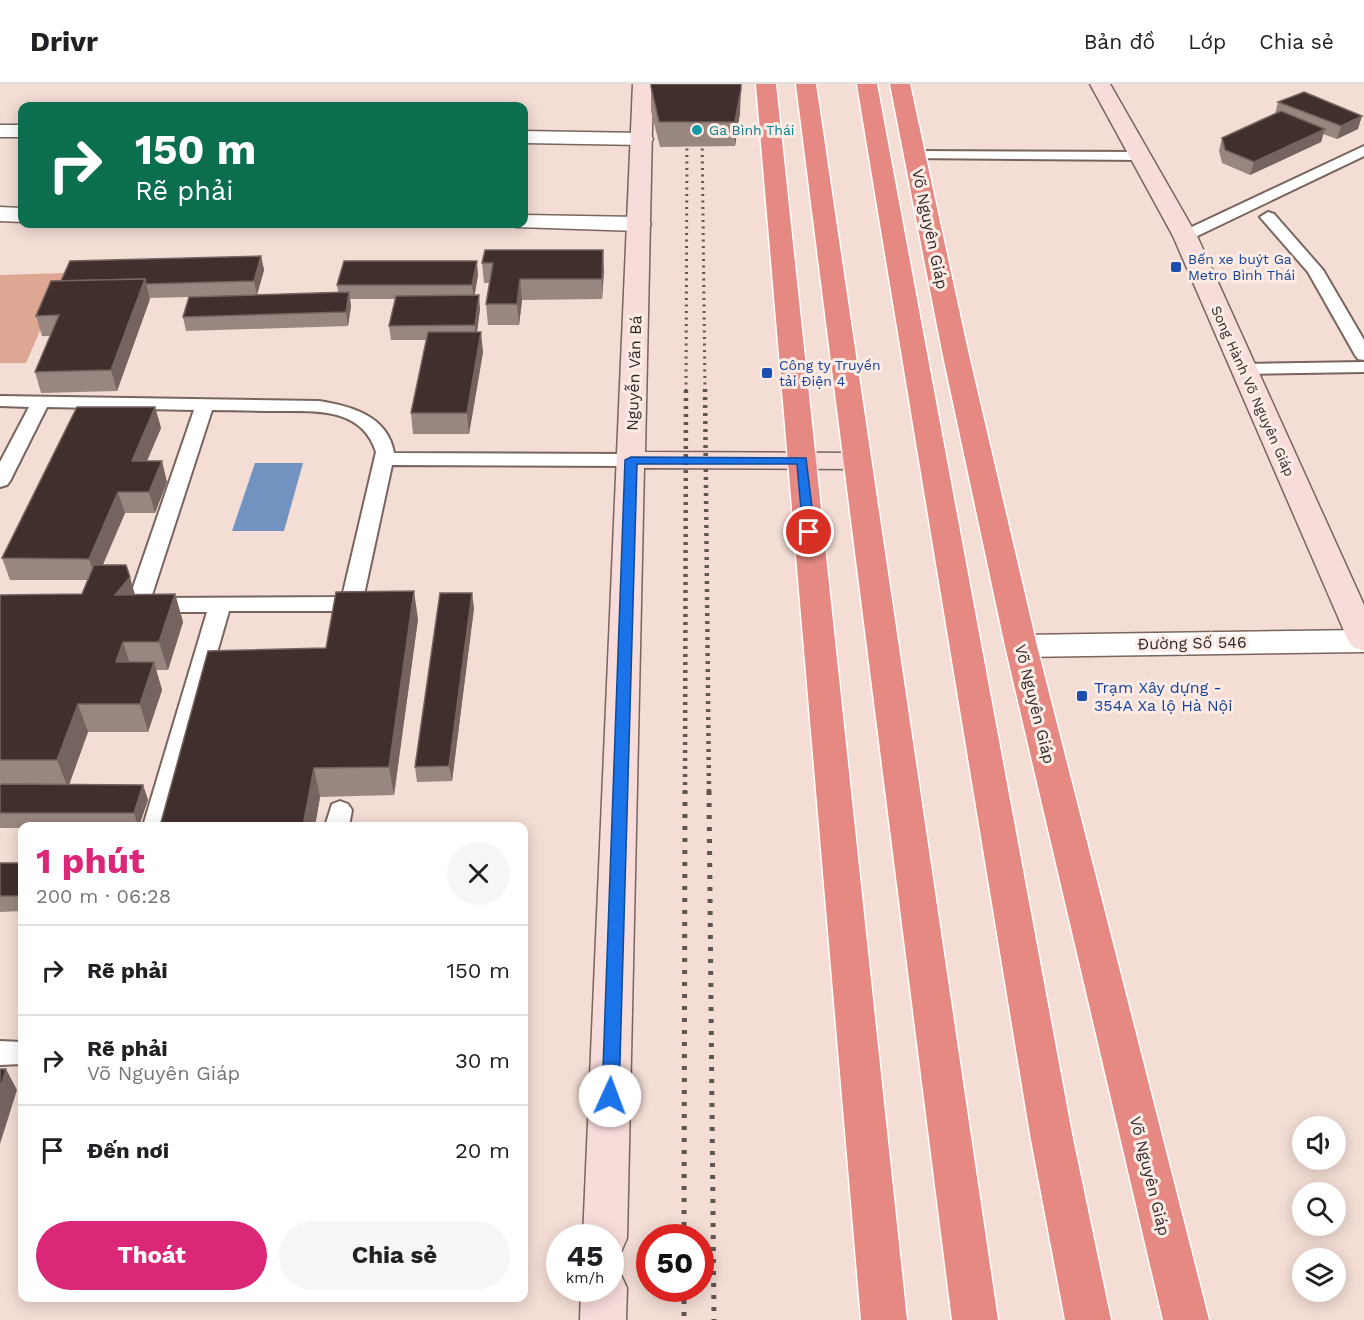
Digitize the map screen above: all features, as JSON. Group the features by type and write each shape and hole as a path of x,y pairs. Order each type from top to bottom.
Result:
{"highway":[{"path":"766,84 884,1320"},
{"path":"806,84 975,1320"},
{"path":"867,84 1049,1122 1088,1320"},
{"name":"Võ Nguyên Giáp","path":"900,84 955,351 1021,646 1186,1320"}],"main road":[{"name":"Nguyễn Văn Bá","path":"606,1224 644,84"},
{"name":"Song Hành Võ Nguyên Giáp","path":"1100,84 1185,236 1244,369 1354,596 1364,640"},
{"path":"631,460 857,461"},
{"path":"603,1320 604,1302"}],"street":[{"path":"0,131 18,132"},
{"path":"528,138 642,139"},
{"path":"0,214 18,215"},
{"path":"528,222 639,224"},
{"name":"Đường Số 546","path":"1021,646 1364,640"}],"lane":[{"path":"1185,236 1364,150"},
{"path":"915,155 1141,156"},
{"path":"1342,159 1364,166"},
{"path":"1268,217 1315,270 1364,355"},
{"path":"1244,369 1364,367"},
{"path":"0,401 319,406 349,412 361,418 378,433 385,452 351,604 115,605"},
{"path":"0,481 41,401"},
{"path":"138,605 205,404"},
{"path":"383,459 631,460"},
{"path":"156,822 220,605"},
{"path":"0,1053 18,1053"}],"shaded area":[{"path":"65,273 26,363 0,363 0,275"}],"water":[{"path":"255,463 303,463 284,531 232,531"}],"building":[{"name":"Ga Bình Thái","path":"651,84 741,84 735,122 659,122"},
{"path":"1304,92 1362,116 1341,126 1278,102"},
{"path":"1281,111 1325,129 1254,162 1225,150 1222,138"},
{"path":"485,250 603,250 602,279 520,279 517,304 486,304 493,263 482,263"},
{"path":"261,256 254,281 146,284 145,279 61,281 70,261"},
{"path":"344,261 477,261 472,285 337,285"},
{"path":"145,279 111,370 35,372 59,315 36,316 51,281"},
{"path":"349,292 346,312 183,317 189,297"},
{"path":"479,295 475,325 389,326 396,296"},
{"path":"428,332 481,332 467,413 411,413"},
{"path":"77,407 155,407 132,461 162,461 149,492 118,492 89,559 2,558"},
{"path":"94,565 126,565 130,577 115,595 175,594 159,642 123,642 116,662 154,662 140,704 78,704 57,760 0,760 0,595 82,594"},
{"path":"414,591 389,767 314,768 304,822 161,822 208,651 326,648 336,592"},
{"path":"440,593 472,593 449,766 415,767"},
{"path":"0,784 143,785 134,813 0,813"},
{"path":"0,863 18,863 18,896 0,896"},
{"path":"0,1069 6,1069 0,1089"}],"railway":[{"path":"702,129 705,391"},
{"path":"686,391 687,131"},
{"path":"685,793 686,389"},
{"path":"705,389 709,793"},
{"path":"684,1224 685,791"},
{"path":"709,791 714,1320"},
{"path":"684,1302 684,1320"}],"place":[{"name":"Ga Bình Thái","path":"697,130"},
{"name":"Bến xe buýt Ga Metro Bình Thái","path":"1176,267"},
{"name":"Công ty Truyền tải Điện 4","path":"767,373"},
{"name":"Trạm Xây dựng - 354A Xa lộ Hà Nội","path":"1082,696"}],"route":[{"path":"610,1096 631,460 802,460 809,532"}]}
